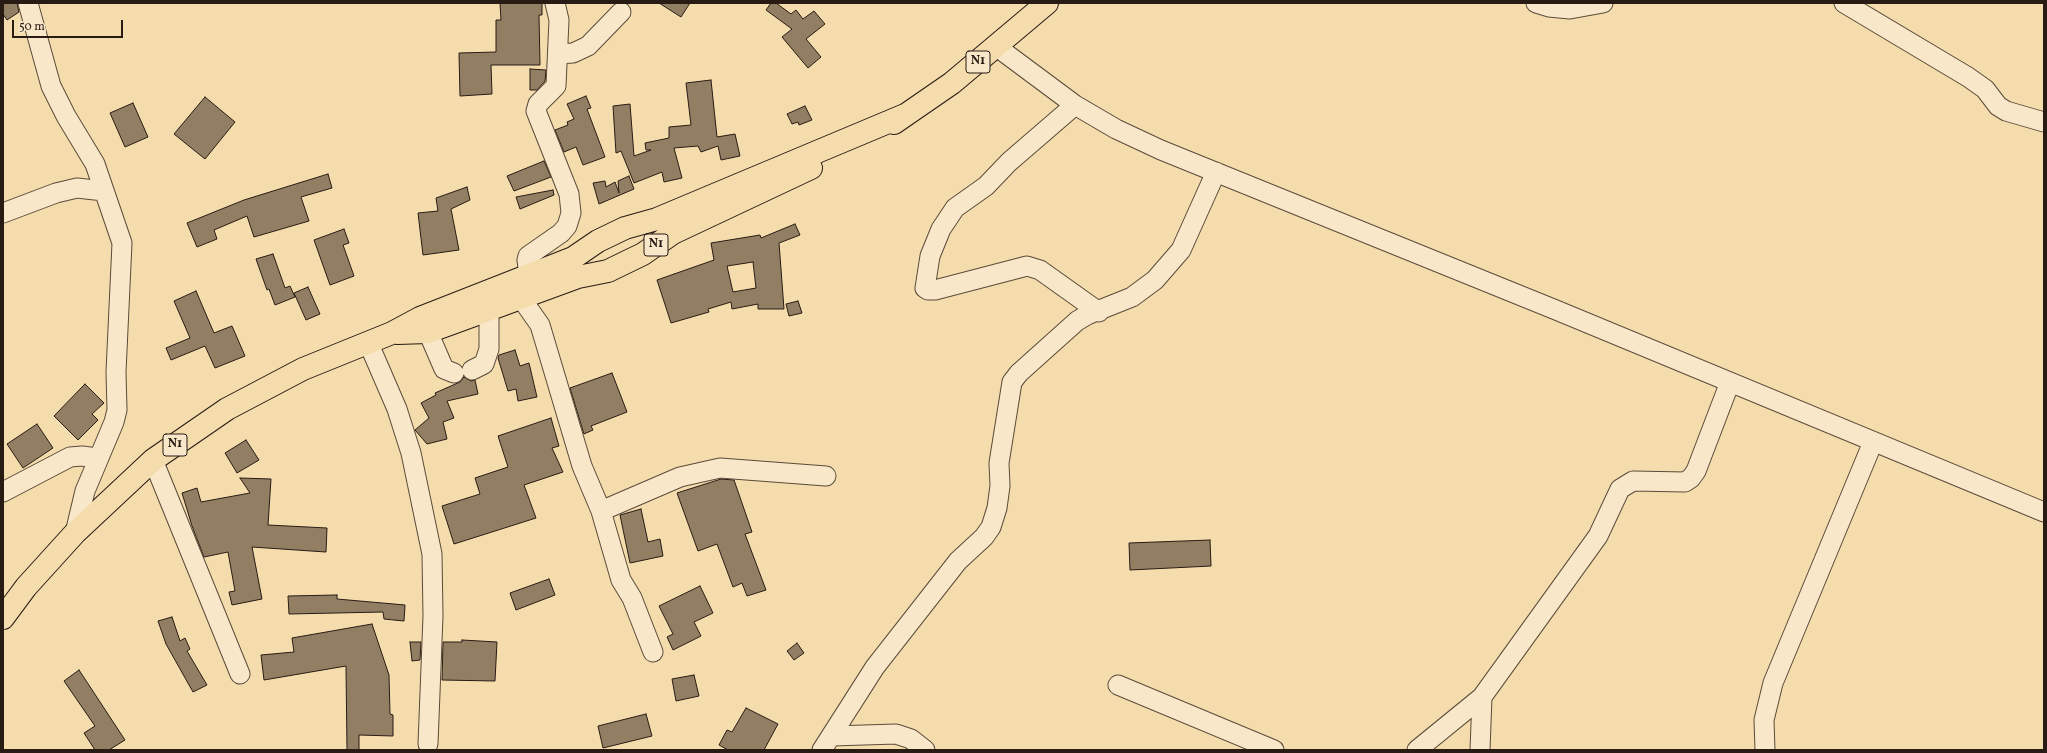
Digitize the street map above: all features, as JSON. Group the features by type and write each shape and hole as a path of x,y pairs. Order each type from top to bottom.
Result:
{"highway":[{"name":"N1","path":"392,333 428,332 578,277 608,271 643,254 674,233 749,199 874,138 905,114 952,84 1047,3"},
{"name":"N1","path":"3,618 26,587 75,533 153,460 227,409 303,369 392,333 420,318 573,258 598,242 625,228 657,219 905,114"}],"street":[{"path":"28,3 51,86 66,116 95,164 122,243 116,372 117,410 114,422 97,458 85,491 75,533"},
{"path":"529,275 527,260 528,256 561,233 567,226 571,213 569,194 536,111 538,104 555,88 560,20 555,3"},
{"path":"1536,3 1550,7 1570,9 1603,3"},
{"path":"1844,3 1866,8 1985,89 1998,106 2006,111 2044,122"},
{"path":"558,54 573,53 588,46 621,12"},
{"path":"997,47 1075,105 1116,129 1216,172 2044,512"},
{"path":"1075,105 1009,162 986,186 955,208 941,229 930,256 925,288 928,290 935,290 1027,266 1040,270 1099,312"},
{"path":"827,743 875,667 958,561 984,537 991,527 998,508 1000,486 999,464 1012,382 1019,373 1077,322 1087,315 1099,312 1132,297 1155,280 1181,250 1216,172"},
{"path":"3,213 56,193 77,188 104,191"},
{"path":"522,298 540,325 582,466 601,511 621,580 632,598 653,652"},
{"path":"428,332 444,369 463,372 484,364 489,349 489,309"},
{"path":"368,342 397,409 411,453 432,554 433,616 428,744"},
{"path":"1417,750 1482,697 1598,536 1620,489 1633,481 1685,482 1691,478 1696,471 1730,382"},
{"path":"1765,750 1764,720 1773,682 1872,442"},
{"path":"3,492 70,457 82,456 97,458"},
{"path":"153,460 240,674"},
{"path":"601,511 680,477 720,468 826,476"},
{"path":"1118,684 1274,750"},
{"path":"1480,750 1482,697"},
{"path":"827,743 896,734 911,739 925,750"}],"building":[{"path":"3,3 17,3 19,12 7,20 3,14"},
{"path":"500,3 542,3 542,15 539,15 540,65 491,65 492,94 460,96 459,53 496,52 496,20 501,20"},
{"path":"659,3 690,3 681,17"},
{"path":"771,3 776,3 791,14 796,10 803,19 814,11 825,24 806,39 821,57 808,68 782,37 792,29 766,10"},
{"path":"530,69 546,70 545,81 537,90 530,90"},
{"path":"711,80 717,137 735,134 740,156 721,160 718,146 701,152 698,146 674,148 682,178 664,182 662,172 634,183 621,151 616,153 613,106 630,104 634,156 651,150 646,150 645,143 669,138 669,127 691,125 686,83"},
{"path":"586,96 591,108 587,109 605,157 583,165 576,147 564,152 555,130 568,125 567,122 574,119 567,104"},
{"path":"205,97 235,122 205,159 174,134"},
{"path":"133,103 148,137 125,147 110,113"},
{"path":"805,106 812,120 799,125 798,122 792,124 787,114"},
{"path":"544,161 551,177 514,191 507,176"},
{"path":"328,174 332,188 301,197 309,221 254,237 247,216 214,230 217,239 197,247 187,223 244,200"},
{"path":"629,176 634,189 599,204 593,183 605,181 606,187 615,182 619,193 618,181"},
{"path":"467,187 470,200 451,209 459,250 423,255 418,213 438,211 436,198"},
{"path":"553,190 554,195 520,209 516,197"},
{"path":"795,224 800,235 779,243 784,309 758,309 758,304 732,309 731,302 708,309 709,312 671,323 657,280 714,260 711,243 760,235 761,238","holes":["753,262 756,288 733,292 727,266"]},
{"path":"344,229 349,243 343,245 354,276 330,285 314,240"},
{"path":"273,254 285,288 290,286 295,297 275,305 269,289 267,290 256,259"},
{"path":"308,287 320,314 306,320 294,293"},
{"path":"196,291 214,333 232,326 245,356 215,368 205,346 171,360 166,348 190,338 174,301"},
{"path":"798,301 802,313 789,316 786,304"},
{"path":"515,350 520,366 529,363 537,397 518,401 516,389 508,391 498,358 499,355"},
{"path":"612,373 627,412 591,426 593,430 584,434 570,388"},
{"path":"464,377 471,381 475,380 478,394 447,401 454,418 443,422 447,439 427,444 415,430 429,418 421,403 436,395 435,393 460,382"},
{"path":"85,384 104,403 92,414 98,420 78,440 54,416"},
{"path":"551,418 559,446 552,448 563,472 524,485 536,518 454,544 442,506 480,494 475,478 508,467 498,436"},
{"path":"37,424 53,448 23,468 7,444"},
{"path":"246,440 259,460 237,473 225,453"},
{"path":"240,478 271,479 268,525 327,528 326,552 252,547 262,599 232,605 229,592 235,591 228,552 204,557 192,526 182,493 197,488 201,502 250,493"},
{"path":"721,479 734,480 752,532 745,534 766,590 747,596 742,583 733,587 717,544 698,551 677,493"},
{"path":"641,509 648,542 660,539 663,556 630,563 620,515"},
{"path":"1210,540 1211,566 1130,570 1129,543"},
{"path":"549,579 555,595 516,610 510,593"},
{"path":"700,586 713,613 694,622 701,636 673,650 667,637 673,634 659,606"},
{"path":"337,595 337,599 405,605 404,621 384,619 383,612 289,614 288,596"},
{"path":"172,617 180,641 185,638 190,649 187,651 207,685 193,692 166,644 158,621"},
{"path":"372,624 389,675 390,714 393,715 393,736 359,735 359,750 347,750 346,666 264,680 261,655 294,652 292,638"},
{"path":"462,640 497,642 495,681 442,680 443,642 462,642"},
{"path":"410,642 421,642 420,660 412,661"},
{"path":"797,643 804,653 794,660 787,651"},
{"path":"79,670 125,740 109,750 95,750 84,733 95,726 64,681"},
{"path":"694,675 699,696 676,701 672,679"},
{"path":"746,708 778,724 764,750 728,750 719,745 727,730 732,732"},
{"path":"646,714 652,736 603,748 598,726"}]}
